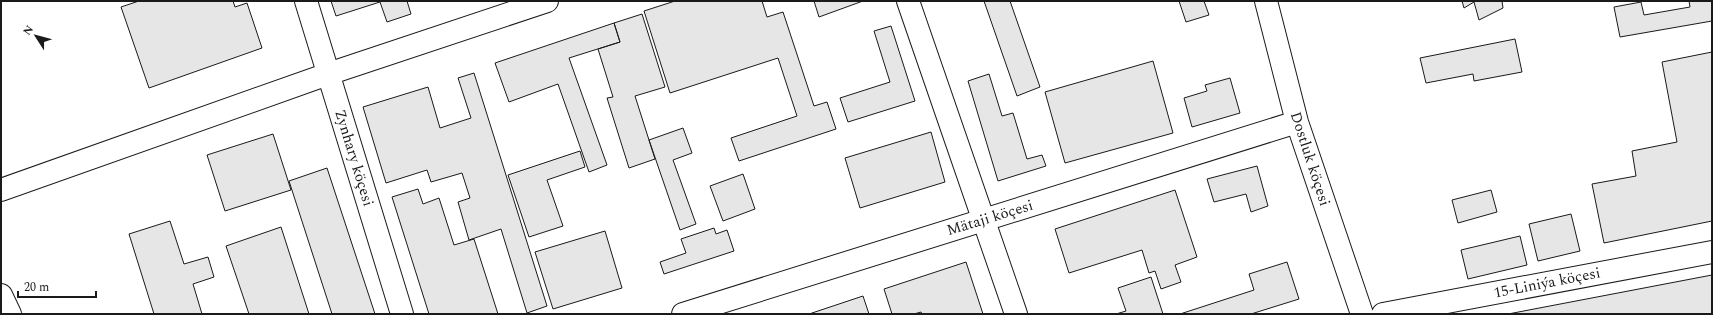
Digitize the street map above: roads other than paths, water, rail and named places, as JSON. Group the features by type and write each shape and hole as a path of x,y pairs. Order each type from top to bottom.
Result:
{"street":[{"name":"Zynhary köçesi","path":"306,1 402,314"},
{"path":"1,190 328,74 547,1"},
{"path":"908,1 1016,314"},
{"name":"Dostluk köçesi","path":"1266,1 1297,122 1362,314"},
{"name":"Mätaji köçesi","path":"695,312 1297,122"},
{"name":"15-Liniýa köçesi","path":"1383,314 1712,252"},
{"path":"1,295 10,314"}]}
